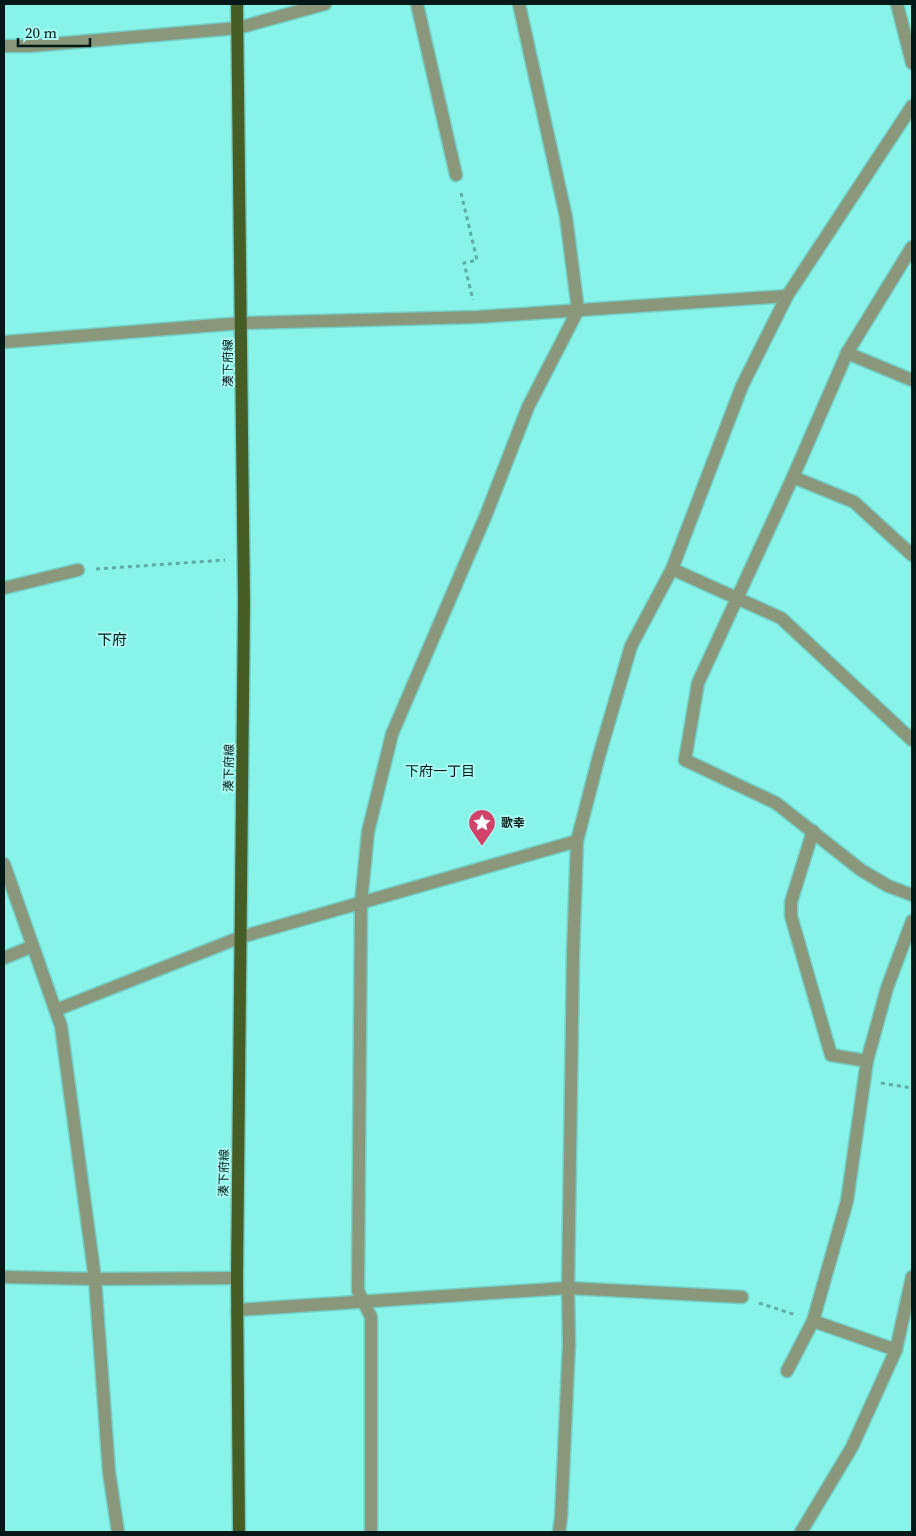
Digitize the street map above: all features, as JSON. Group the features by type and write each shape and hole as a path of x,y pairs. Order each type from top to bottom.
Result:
{"main road":[{"name":"湊下府線","path":"237,4 244,613 237,1278 239,1532"}],"street":[{"path":"4,46 30,46 238,28 325,4"},
{"path":"417,4 456,175"},
{"path":"371,1532 371,1317 358,1291 361,902 368,832 392,734 486,515 528,407 578,310 566,217 519,4"},
{"path":"897,4 912,63"},
{"path":"559,1532 569,1344 568,1288 573,955 577,841 631,646 672,569 742,386 787,296 912,106"},
{"path":"912,248 847,353 793,477 698,683 685,760 776,803 860,870 888,886 912,895"},
{"path":"4,342 242,323 477,317 787,296"},
{"path":"847,353 912,380"},
{"path":"793,477 854,502 912,555"},
{"path":"672,569 781,618 912,740"},
{"path":"4,588 78,570"},
{"path":"812,832 791,902 791,916 831,1055 867,1061"},
{"path":"56,1010 241,937 577,841"},
{"path":"4,864 61,1026 96,1279 109,1472 118,1532"},
{"path":"787,1371 813,1321 847,1201 867,1061 888,988 912,921"},
{"path":"4,958 33,946"},
{"path":"4,1277 96,1279 237,1278"},
{"path":"807,1530 852,1447 896,1350 912,1277"},
{"path":"237,1310 568,1288 742,1297"},
{"path":"813,1321 896,1350"}],"path":[{"path":"456,175 477,260 464,263 477,317"},
{"path":"78,570 243,558"},
{"path":"864,1081 912,1088"},
{"path":"742,1297 813,1321"}],"place":[{"name":"歌幸","path":"482,847"}],"district":[{"name":"下府","path":"112,639"},
{"name":"下府一丁目","path":"440,771"}]}
